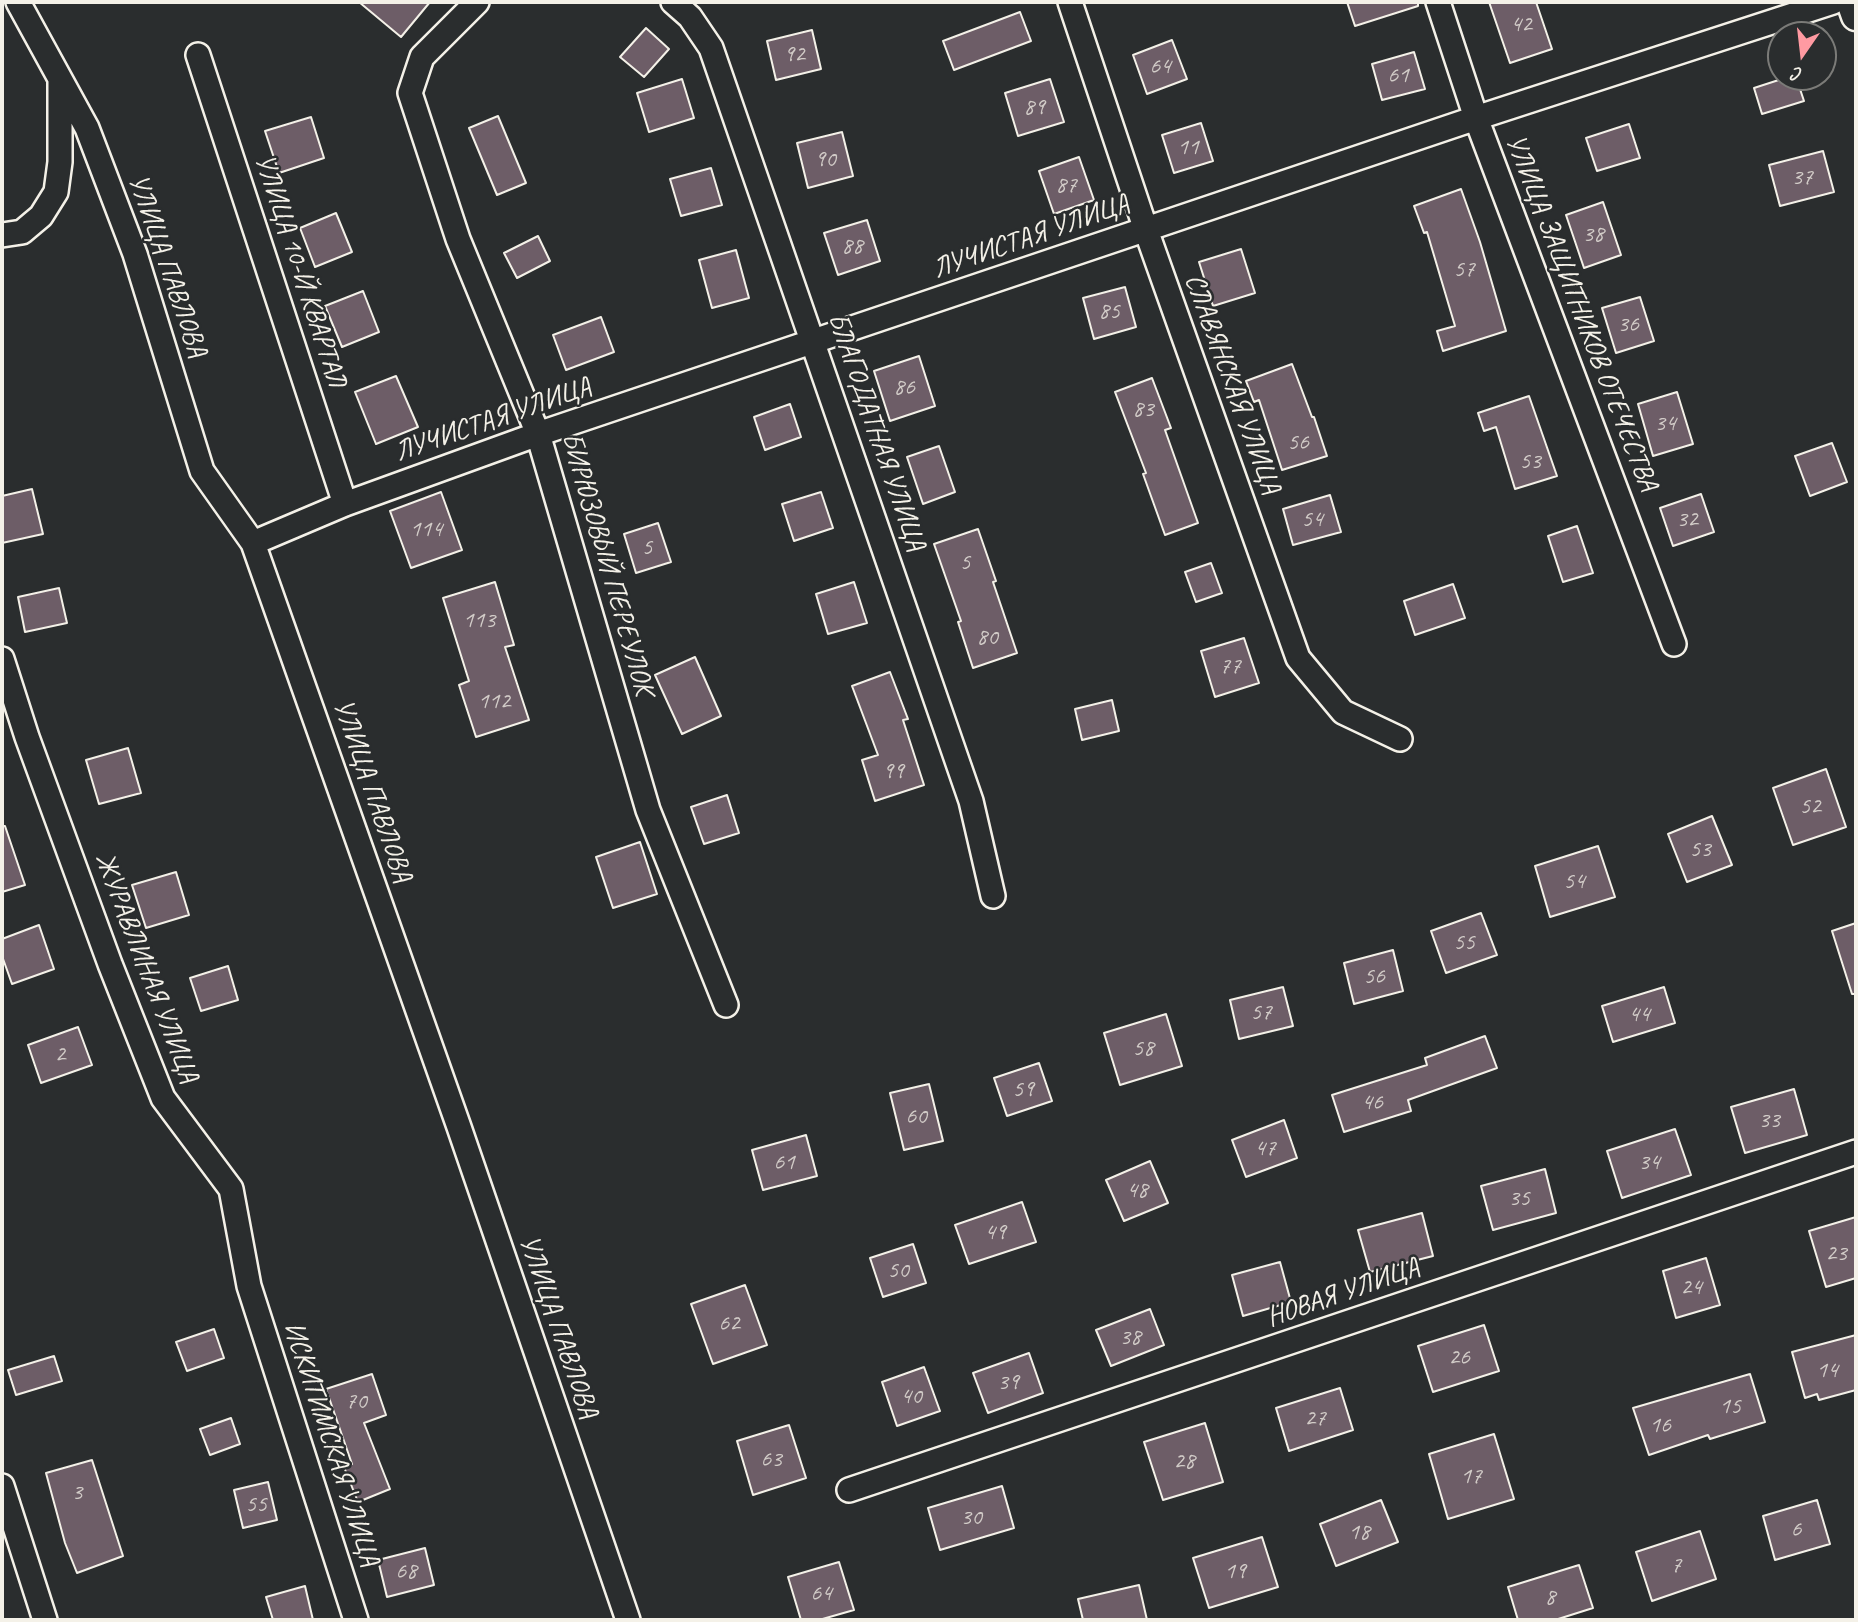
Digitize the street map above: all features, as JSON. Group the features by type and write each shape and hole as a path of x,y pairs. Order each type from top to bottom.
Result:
{"street":[{"name":"УЛИЦА ПАВЛОВА","path":"18,2 87,128 135,254 202,471 253,543 628,1620"},
{"path":"2,235 22,232 41,216 56,192 60,162 60,79 36,2"},
{"name":"БИРЮЗОВЫЙ ПЕРЕУЛОК","path":"477,2 422,57 410,93 458,239 538,434 648,810 726,1005"},
{"name":"БЛАГОДАТНАЯ УЛИЦА","path":"673,2 690,17 711,48 971,801 993,896"},
{"name":"СЛАВЯНСКАЯ УЛИЦА","path":"1070,2 1146,230 1298,658 1343,712 1400,739"},
{"name":"УЛИЦА ЗАЩИТНИКОВ ОТЕЧЕСТВА","path":"1438,2 1476,118 1674,644"},
{"name":"ЛУЧИСТАЯ УЛИЦА","path":"253,543 345,504 538,434 1476,118 1833,2"},
{"path":"1851,2 1856,16"},
{"name":"УЛИЦА 10-Й КВАРТАЛ","path":"198,55 345,504"},
{"name":"ЖУРАВЛИНАЯ УЛИЦА","path":"2,659 27,737 110,964 163,1098 231,1188 249,1286"},
{"name":"НОВАЯ УЛИЦА","path":"849,1490 1856,1152"},
{"name":"ИСКИТИМСКАЯ УЛИЦА","path":"249,1286 356,1620"},
{"path":"2,1486 45,1620"}],"building":[{"path":"359,2 430,2 401,37"},
{"path":"1347,2 1418,2 1418,6 1355,26"},
{"path":"1489,2 1536,2 1552,49 1510,63"},
{"path":"1020,12 1031,41 954,70 943,41"},
{"path":"646,28 669,49 644,77 620,57"},
{"path":"812,30 821,69 776,80 767,41"},
{"path":"1172,40 1187,79 1147,94 1133,55"},
{"path":"1414,52 1425,89 1382,100 1372,64"},
{"path":"682,79 694,118 649,132 637,93"},
{"path":"1050,79 1064,122 1018,136 1005,93"},
{"path":"1767,84 1767,91 1801,91 1804,101 1762,114 1754,88"},
{"path":"498,116 526,183 497,195 469,128"},
{"path":"311,117 324,158 279,173 265,131"},
{"path":"1201,123 1213,161 1174,173 1162,135"},
{"path":"1629,124 1640,158 1597,171 1586,138"},
{"path":"842,132 853,176 808,188 797,143"},
{"path":"1823,151 1834,192 1780,206 1769,165"},
{"path":"1079,157 1094,200 1054,214 1039,171"},
{"path":"711,168 722,205 681,216 670,179"},
{"path":"1461,189 1480,242 1506,331 1443,351 1437,331 1455,326 1427,232 1424,233 1414,206"},
{"path":"1603,202 1621,255 1584,268 1566,215"},
{"path":"336,213 352,252 315,267 300,228"},
{"path":"867,220 880,261 838,275 824,233"},
{"path":"538,236 550,261 517,278 504,253"},
{"path":"1241,249 1255,293 1213,306 1199,262"},
{"path":"736,250 749,298 712,308 699,260"},
{"path":"1125,287 1136,327 1094,339 1083,298"},
{"path":"363,291 379,332 342,347 325,306"},
{"path":"1640,297 1654,341 1616,353 1602,308"},
{"path":"601,317 614,352 566,370 553,335"},
{"path":"919,356 935,406 890,421 874,371"},
{"path":"1292,364 1327,456 1282,470 1259,400 1254,402 1246,381"},
{"path":"396,376 418,427 376,444 355,392"},
{"path":"1152,378 1171,428 1165,430 1198,523 1165,535 1143,474 1146,473 1115,392"},
{"path":"1677,392 1693,444 1653,456 1638,404"},
{"path":"1529,396 1557,476 1515,489 1496,427 1484,431 1478,413"},
{"path":"790,404 801,437 765,450 754,417"},
{"path":"1832,443 1847,482 1810,496 1795,456"},
{"path":"939,446 955,492 923,504 907,457"},
{"path":"32,489 43,534 2,543 2,496"},
{"path":"441,492 462,550 411,568 390,511"},
{"path":"821,492 833,528 794,541 782,504"},
{"path":"1701,494 1714,532 1673,546 1660,508"},
{"path":"1330,495 1341,532 1293,545 1283,509"},
{"path":"658,523 671,562 636,573 624,534"},
{"path":"1577,526 1593,573 1563,582 1548,536"},
{"path":"978,529 1017,653 973,668 958,622 961,621 934,544"},
{"path":"1211,563 1222,593 1196,602 1185,572"},
{"path":"495,582 514,645 505,647 529,720 476,737 459,685 469,681 443,598"},
{"path":"854,582 867,623 828,634 816,594"},
{"path":"1453,584 1465,618 1415,635 1404,601"},
{"path":"59,588 67,623 25,632 18,597"},
{"path":"1244,638 1259,683 1215,697 1201,651"},
{"path":"695,657 721,716 682,734 655,675"},
{"path":"890,672 908,719 903,720 924,785 875,801 862,760 878,755 852,686"},
{"path":"1112,700 1119,731 1082,740 1075,709"},
{"path":"128,748 141,793 99,804 86,760"},
{"path":"1826,769 1846,827 1793,845 1773,788"},
{"path":"727,795 739,833 704,844 691,807"},
{"path":"1712,816 1732,865 1687,882 1668,834"},
{"path":"2,826 5,826 25,885 2,892"},
{"path":"640,842 657,894 613,908 596,857"},
{"path":"1598,846 1615,897 1550,917 1535,866"},
{"path":"176,872 189,915 146,928 132,885"},
{"path":"1481,913 1497,955 1446,973 1431,931"},
{"path":"1856,923 1856,994 1852,994 1832,931"},
{"path":"39,925 54,969 12,984 2,956 2,939"},
{"path":"1393,950 1403,991 1354,1004 1344,963"},
{"path":"228,966 238,1000 201,1011 190,978"},
{"path":"1283,987 1293,1026 1239,1039 1230,1000"},
{"path":"1664,987 1675,1023 1613,1042 1602,1006"},
{"path":"1166,1014 1182,1066 1120,1085 1104,1033"},
{"path":"78,1027 92,1065 41,1083 28,1045"},
{"path":"1485,1036 1497,1068 1408,1100 1411,1111 1344,1132 1332,1095 1427,1065 1425,1058"},
{"path":"1039,1063 1052,1101 1007,1116 994,1078"},
{"path":"929,1084 943,1141 904,1150 890,1093"},
{"path":"1794,1089 1807,1135 1745,1153 1731,1107"},
{"path":"1284,1120 1297,1158 1246,1177 1232,1140"},
{"path":"1675,1129 1691,1175 1622,1198 1607,1151"},
{"path":"806,1135 817,1176 763,1190 752,1150"},
{"path":"1150,1161 1168,1203 1124,1221 1106,1180"},
{"path":"1545,1169 1556,1213 1493,1230 1481,1186"},
{"path":"1022,1202 1036,1242 969,1264 955,1225"},
{"path":"1422,1213 1433,1256 1370,1272 1358,1230"},
{"path":"1856,1217 1856,1278 1826,1287 1809,1231"},
{"path":"913,1244 926,1283 883,1297 870,1258"},
{"path":"1706,1258 1720,1305 1676,1318 1663,1271"},
{"path":"1280,1262 1291,1302 1243,1316 1232,1275"},
{"path":"745,1285 767,1345 713,1364 691,1304"},
{"path":"1150,1309 1164,1345 1111,1366 1096,1330"},
{"path":"1484,1325 1499,1371 1433,1392 1418,1346"},
{"path":"214,1329 224,1358 187,1371 176,1342"},
{"path":"1856,1335 1856,1390 1819,1400 1817,1394 1805,1398 1792,1352"},
{"path":"1029,1353 1043,1393 988,1413 973,1373"},
{"path":"54,1356 62,1381 16,1395 8,1370"},
{"path":"924,1367 940,1411 897,1426 882,1382"},
{"path":"372,1374 386,1415 364,1423 390,1489 358,1502 344,1467 352,1464 326,1389"},
{"path":"1750,1374 1765,1422 1710,1439 1708,1435 1649,1455 1633,1408"},
{"path":"1340,1388 1353,1430 1289,1451 1276,1408"},
{"path":"231,1418 240,1444 210,1455 200,1429"},
{"path":"1205,1423 1223,1482 1163,1500 1144,1442"},
{"path":"789,1425 806,1478 753,1495 737,1441"},
{"path":"1494,1434 1514,1499 1448,1519 1429,1454"},
{"path":"92,1460 123,1556 77,1573 65,1543 46,1473"},
{"path":"268,1482 277,1520 243,1528 234,1490"},
{"path":"1002,1486 1014,1528 940,1550 928,1508"},
{"path":"1381,1500 1398,1542 1336,1566 1320,1524"},
{"path":"1817,1500 1830,1544 1775,1560 1763,1516"},
{"path":"1700,1531 1716,1579 1652,1601 1636,1552"},
{"path":"1262,1537 1278,1587 1209,1608 1193,1558"},
{"path":"425,1548 434,1585 387,1597 378,1560"},
{"path":"839,1562 854,1610 819,1620 801,1620 788,1577"},
{"path":"1579,1565 1593,1608 1555,1620 1518,1620 1508,1587"},
{"path":"1139,1585 1147,1620 1083,1620 1078,1599"},
{"path":"305,1586 313,1620 273,1620 266,1597"}]}
